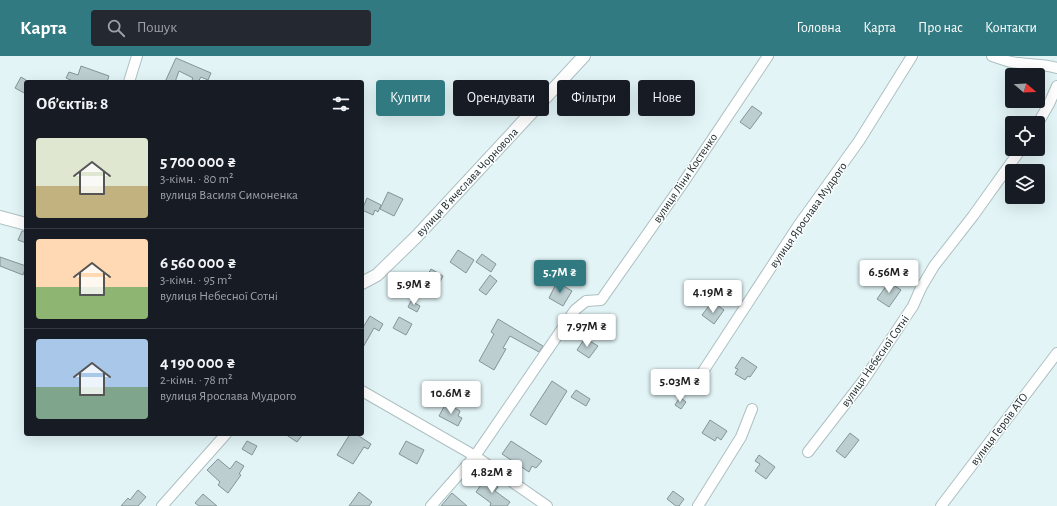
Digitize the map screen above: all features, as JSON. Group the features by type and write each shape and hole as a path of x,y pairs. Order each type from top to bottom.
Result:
{"street":[{"path":"129,80 137,56"},
{"name":"вулиця Вʼячеслава Чорновола","path":"364,282 377,275 418,236 584,56"},
{"name":"вулиця Ліни Костенко","path":"475,456 575,310 586,301 601,300 683,183 768,56"},
{"name":"вулиця Ярослава Мудрого","path":"702,373 798,226 859,141 912,56"},
{"path":"992,56 1017,63 1051,66 1057,68"},
{"path":"1042,116 1057,86"},
{"name":"вулиця Небесної Сотні","path":"808,452 863,381 913,306 921,288 934,266 973,216 1015,156"},
{"path":"0,217 24,223"},
{"name":"вулиця Героїв АТО","path":"941,506 1057,353"},
{"path":"364,392 475,456 547,506"},
{"path":"698,506 740,437 752,409"},
{"path":"162,506 224,436"},
{"path":"431,506 475,456"}],"building":[{"path":"176,58 211,73 208,80 201,77 199,80 192,80 193,78 179,71 176,80 166,80"},
{"path":"81,66 109,76 108,80 70,80 66,78 69,72 78,75"},
{"path":"21,77 26,80 24,80 24,93 15,88"},
{"path":"752,106 762,113 750,129 740,122"},
{"path":"388,192 403,199 394,216 380,209"},
{"path":"367,198 381,205 378,212 375,210 373,215 364,211 364,205"},
{"path":"22,231 24,231 24,242 18,240"},
{"path":"458,250 474,260 466,273 450,262"},
{"path":"482,254 496,264 491,272 476,262"},
{"path":"0,257 24,265 24,272 23,275 0,266"},
{"path":"431,269 443,276 434,293 421,286"},
{"path":"490,275 497,281 486,295 479,290"},
{"path":"557,282 572,291 563,306 549,298"},
{"path":"889,282 901,290 889,307 877,299"},
{"path":"411,301 420,306 417,312 408,307"},
{"path":"716,304 724,310 714,324 702,315 709,306 712,309"},
{"path":"370,316 383,324 379,331 374,328 364,346 364,326"},
{"path":"399,317 412,324 406,335 393,328"},
{"path":"498,319 543,346 539,352 510,336 503,348 506,349 494,370 479,361 494,334 491,332"},
{"path":"585,338 598,346 589,358 577,350"},
{"path":"742,357 757,367 750,377 748,376 745,380 735,374 738,369 735,368"},
{"path":"552,381 567,391 546,425 530,415"},
{"path":"576,390 590,399 586,406 571,397"},
{"path":"680,397 686,402 681,409 675,405"},
{"path":"446,403 460,411 458,416 462,418 458,426 439,416"},
{"path":"710,420 727,431 721,440 717,437 715,441 702,433"},
{"path":"850,433 859,440 845,458 836,451"},
{"path":"288,436 302,436 297,442"},
{"path":"349,436 359,436 371,444 368,449 364,447 353,464 337,455"},
{"path":"247,441 257,446 252,455 242,449"},
{"path":"406,441 424,450 417,464 399,454"},
{"path":"511,441 542,461 536,468 532,466 529,472 502,454"},
{"path":"759,455 775,467 766,479 755,471 760,464 755,461"},
{"path":"218,459 230,469 236,461 244,466 239,474 241,475 228,493 218,485 220,482 207,470"},
{"path":"486,478 498,487 495,491 510,502 507,506 490,506 491,503 476,492"},
{"path":"138,490 146,497 138,506 121,506 128,498 130,500"},
{"path":"673,491 684,499 679,506 676,506 667,499"},
{"path":"359,492 372,502 369,506 349,506"},
{"path":"452,493 467,506 441,506"},
{"path":"203,494 217,506 199,506 195,503"}]}
